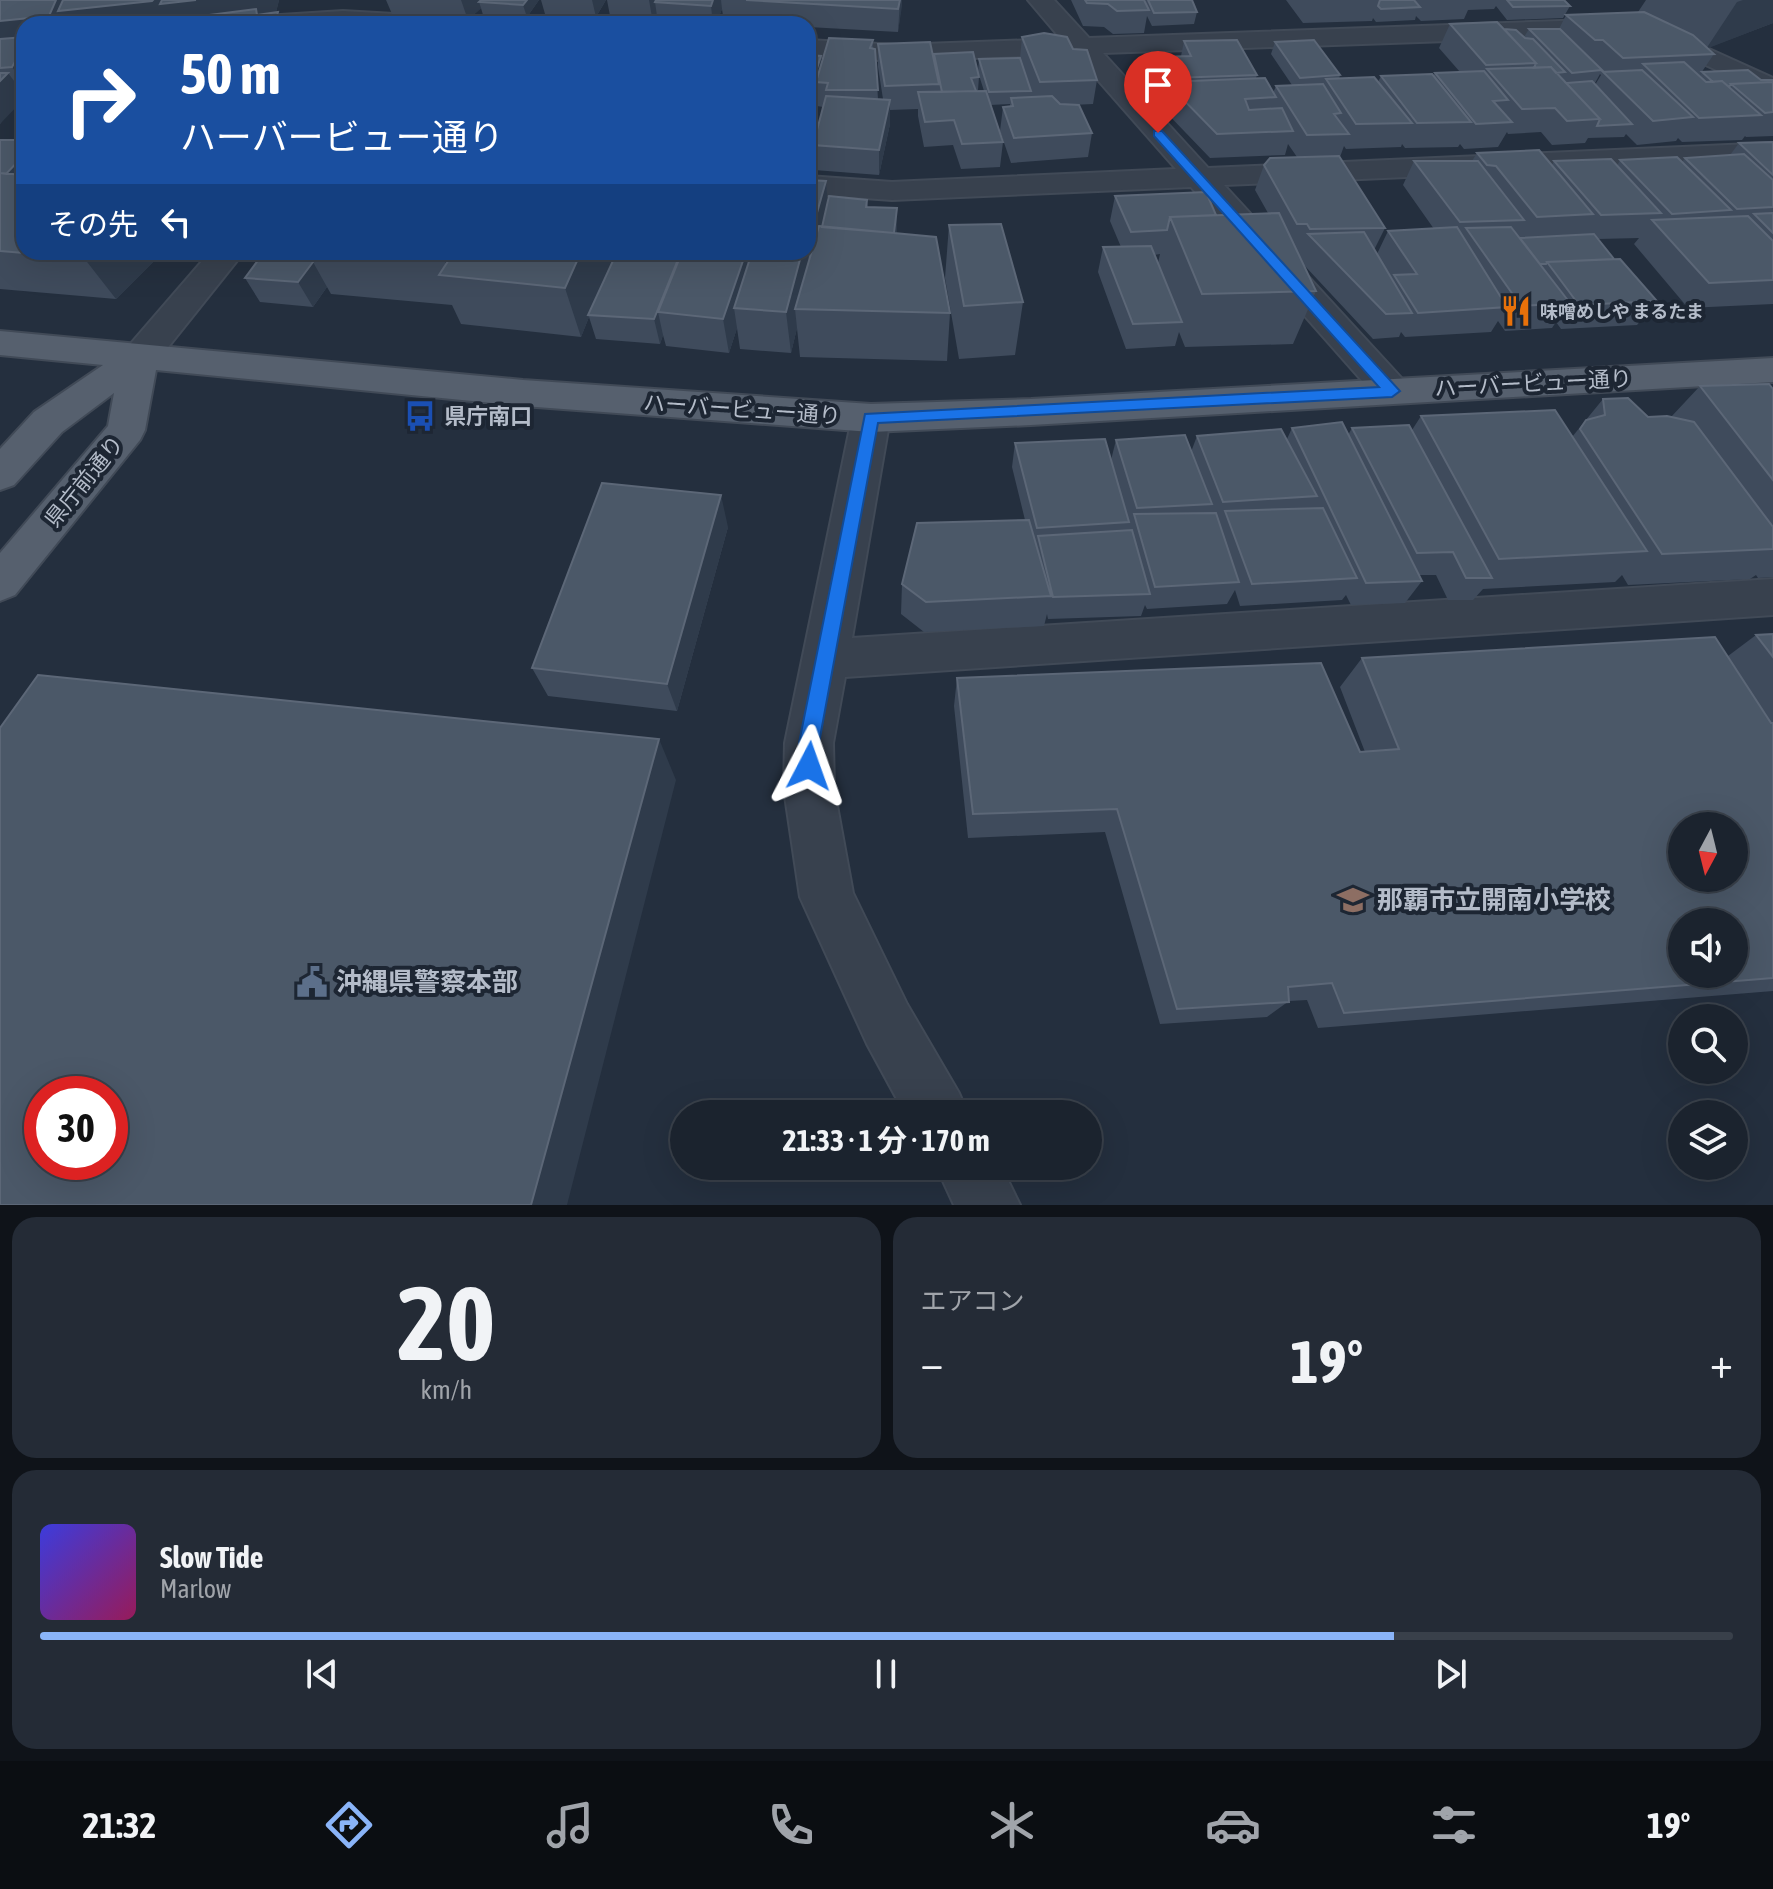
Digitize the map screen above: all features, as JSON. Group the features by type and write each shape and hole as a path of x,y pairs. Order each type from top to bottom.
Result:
{"main road":[{"name":"ハーバービュー通り","path":"0,343 523,393 871,418 1773,370"},
{"path":"0,475 48,422 140,357"},
{"name":"県庁前通り","path":"0,583 126,430 140,357"}],"street":[{"path":"1040,0 1196,177 1392,391"},
{"path":"816,48 897,53 1619,20 1773,88"},
{"path":"816,186 892,191 1773,152"},
{"path":"140,357 221,260"},
{"path":"871,418 809,743 809,774 827,897 887,1024 930,1100"},
{"path":"825,659 1773,597"},
{"path":"975,1180 988,1205"}],"building":[{"path":"0,0 56,0 49,16 16,16 16,19 0,21"},
{"path":"63,0 153,0 58,11"},
{"path":"162,0 196,0 160,4"},
{"path":"527,0 523,5 479,2"},
{"path":"656,0 713,0 711,6"},
{"path":"746,0 900,0 898,9"},
{"path":"1085,0 1144,0 1149,10 1117,11 1108,4 1087,3"},
{"path":"1148,0 1192,0 1197,12 1154,13"},
{"path":"1380,0 1414,0 1420,7 1381,9 1378,6"},
{"path":"1507,0 1564,0 1570,6 1513,7"},
{"path":"256,9 257,15 278,12 277,16 210,15"},
{"path":"1644,12 1693,35 1714,54 1623,58 1603,40 1595,40 1566,15"},
{"path":"1497,22 1536,63 1486,65 1450,24"},
{"path":"1504,29 1516,30 1525,38 1533,39 1565,72 1556,73 1551,67 1534,68 1536,63"},
{"path":"1529,29 1560,29 1602,70 1572,73"},
{"path":"1044,33 1067,37 1073,49 1087,50 1097,80 1040,82 1022,37"},
{"path":"16,38 16,60 12,67 0,68 0,39"},
{"path":"829,38 873,40 870,48 875,49 878,90 826,90 828,83 816,82"},
{"path":"1237,40 1257,75 1172,78 1162,57 1191,56 1184,41"},
{"path":"1314,40 1340,75 1300,78 1275,42"},
{"path":"930,42 939,84 885,86 878,44"},
{"path":"973,52 979,77 971,78 976,91 942,92 934,54"},
{"path":"1020,58 1031,91 989,92 979,59"},
{"path":"1684,62 1706,82 1722,81 1761,115 1699,118 1643,64"},
{"path":"1551,67 1600,119 1567,121 1555,108 1522,109 1487,69"},
{"path":"1642,70 1693,117 1653,121 1603,72"},
{"path":"1748,70 1761,80 1773,82 1731,84 1729,87 1722,81 1713,82 1702,72"},
{"path":"1484,71 1508,100 1493,101 1512,122 1476,124 1435,73"},
{"path":"1432,74 1471,122 1417,123 1381,76"},
{"path":"1374,77 1412,123 1356,124 1326,79"},
{"path":"1265,78 1276,97 1245,99 1249,110 1282,108 1293,131 1217,134 1166,82"},
{"path":"1592,81 1632,124 1597,126 1600,119 1566,83"},
{"path":"1773,82 1773,112 1765,113 1731,84"},
{"path":"1323,84 1341,113 1334,114 1349,134 1307,135 1276,86"},
{"path":"986,91 1003,142 962,144 954,120 925,122 918,92"},
{"path":"826,96 890,100 879,150 816,145"},
{"path":"1052,96 1060,104 1079,105 1092,133 1014,138 1003,107 1013,106 1011,98"},
{"path":"0,140 16,140 16,163 6,174 0,173"},
{"path":"1773,142 1773,175 1739,143"},
{"path":"1539,150 1593,214 1537,217 1496,166 1487,165 1477,153"},
{"path":"1744,154 1773,180 1773,207 1737,209 1685,158"},
{"path":"1339,156 1385,228 1310,229 1307,224 1297,224 1264,165 1270,158"},
{"path":"1677,157 1731,210 1672,214 1620,160"},
{"path":"1611,159 1661,213 1601,215 1554,161"},
{"path":"1414,161 1478,161 1524,220 1460,222"},
{"path":"0,173 16,174 16,252 0,251"},
{"path":"816,180 826,181 816,216"},
{"path":"1206,192 1216,215 1170,217 1167,230 1131,232 1115,196"},
{"path":"829,196 867,200 866,207 897,208 894,233 822,227"},
{"path":"1279,213 1316,291 1202,294 1170,217"},
{"path":"1773,213 1773,233 1754,214"},
{"path":"1748,216 1773,241 1773,280 1709,283 1652,220"},
{"path":"1001,224 1023,302 964,306 949,225"},
{"path":"819,226 936,237 950,313 795,309 809,260 816,260"},
{"path":"1457,227 1507,307 1418,313 1394,275 1417,274 1388,231"},
{"path":"1511,227 1570,303 1521,306 1466,228"},
{"path":"1364,232 1412,313 1386,314 1308,234"},
{"path":"1594,234 1614,259 1540,264 1520,238"},
{"path":"1151,246 1182,322 1133,324 1103,247"},
{"path":"1620,259 1657,301 1579,305 1547,262"},
{"path":"258,260 313,262 298,282 245,278"},
{"path":"449,260 577,260 565,288 439,275"},
{"path":"613,260 678,260 654,319 588,315"},
{"path":"679,260 743,260 723,319 658,312"},
{"path":"749,260 800,260 786,312 734,308"},
{"path":"1769,384 1773,389 1773,480 1700,386"},
{"path":"1628,398 1648,417 1667,416 1694,422 1773,527 1773,549 1662,554 1580,429 1586,420 1605,415 1603,399"},
{"path":"1555,410 1647,551 1499,559 1421,416"},
{"path":"1342,422 1422,581 1366,583 1292,428"},
{"path":"1409,425 1492,578 1466,578 1453,552 1417,553 1352,428"},
{"path":"1281,429 1317,496 1223,502 1197,436"},
{"path":"1185,435 1212,504 1137,508 1116,440"},
{"path":"1105,439 1129,522 1037,528 1015,443"},
{"path":"602,483 721,495 667,684 532,668"},
{"path":"1323,508 1357,578 1252,584 1225,511"},
{"path":"1216,513 1239,582 1155,587 1134,514"},
{"path":"1029,520 1051,596 926,602 902,584 917,523"},
{"path":"1132,530 1150,594 1053,597 1038,536"},
{"path":"1773,634 1773,657 1756,635"},
{"path":"1715,637 1773,723 1773,978 1748,980 1748,908 1668,908 1668,987 1344,1013 1332,983 1288,987 1289,1002 1177,1009 1117,809 973,814 957,678 1321,663 1360,752 1399,749 1362,658"},
{"name":"沖縄県警察本部","path":"38,675 659,739 531,1205 0,1205 0,728"}],"place":[{"name":"味噌めしや まるたま","path":"1516,311"},
{"name":"県庁南口","path":"420,416"},
{"name":"那覇市立開南小学校","path":"1353,900"},
{"name":"沖縄県警察本部","path":"312,982"}],"route":[{"path":"809,766 809,743 871,418 1392,391 1158,133"}]}
